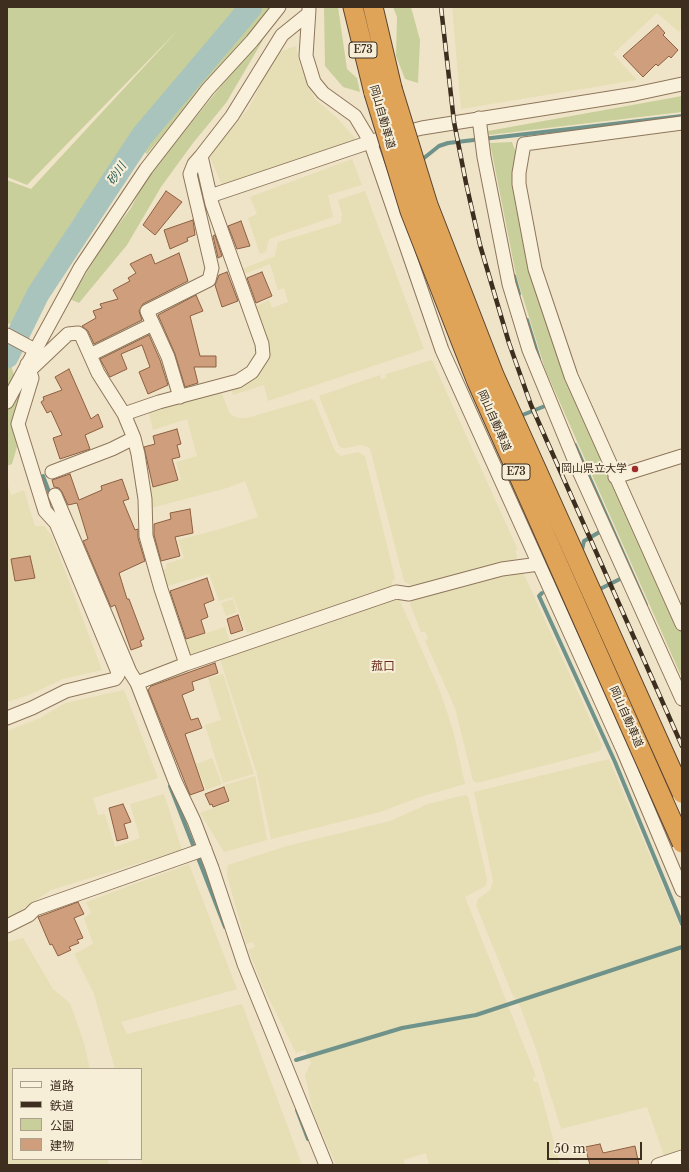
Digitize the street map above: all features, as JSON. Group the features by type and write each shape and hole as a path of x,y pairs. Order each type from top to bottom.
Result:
{"highway":[{"name":"岡山自動車道","path":"353,7 383,90 494,375 533,465 682,793"},
{"name":"岡山自動車道","path":"373,7 383,90 410,211 474,375 682,843"}],"street":[{"path":"279,7 252,41 208,89 155,156 80,268 32,349 28,368 32,378 18,424 45,511 56,523 172,774 199,851 326,1165"},
{"path":"309,11 306,56 314,82 323,93 355,116 370,141 442,350 623,750 682,890"},
{"path":"180,397 168,356 147,311 208,280 211,274 212,268 190,174 194,164 232,116 282,34 309,11"},
{"path":"210,196 370,141 422,128 635,94 682,84"},
{"path":"479,118 510,284 529,350 550,404 682,699"},
{"path":"682,123 524,144 519,173 519,184 535,269 571,376 682,624"},
{"path":"124,414 159,402 238,381 252,372 263,355 262,344 210,196 201,156"},
{"path":"90,355 153,324"},
{"path":"7,402 28,368 68,334 78,333 80,335 98,374 124,414 134,438 145,499 146,536 161,589 186,664"},
{"path":"7,335 32,349"},
{"path":"52,472 112,449 134,438"},
{"path":"615,477 682,456"},
{"path":"55,495 127,675"},
{"path":"7,718 32,708 66,691 127,675 186,664 396,592 409,594 502,569 539,564"},
{"path":"7,926 35,909 199,851"},
{"path":"658,1165 682,1158"}],"shaded area":[{"path":"452,7 682,7 682,28 679,32 657,13 613,54 637,80 461,109"},
{"path":"296,46 300,66 315,99 336,117 356,139 223,187 209,155 249,108 276,53"},
{"path":"352,159 362,185 328,195 333,217 269,239 266,252 260,254 248,218 257,214 250,197"},
{"path":"365,191 424,349 268,401 264,385 233,395 231,388 268,357 269,345 256,306 269,300 272,308 288,302 284,288 278,290 270,264 244,274 242,269 275,256 278,242 341,223 342,214 338,200"},
{"path":"432,360 518,550 515,551 517,559 511,560 511,563 412,586 404,581 370,449 366,446 360,445 347,448 342,448 339,446 319,396 380,375 381,379 386,378 386,374"},
{"path":"221,391 229,412 233,416 240,418 247,418 312,399 315,402 335,451 341,456 358,452 365,456 395,578 392,582 393,588 253,637 250,632 247,633 233,597 219,601 209,574 164,587 159,571 167,568 166,564 184,558 178,540 258,517 245,481 227,488 151,508 148,488 181,480 176,462 197,456 187,419 153,430 149,414 150,410"},
{"path":"7,482 11,495 24,490 35,526 44,526 52,536 102,670 63,679 29,695 7,702"},
{"path":"523,572 602,745 600,751 477,783 473,781 455,708 425,641 428,638 425,632 421,632 410,604 412,600 505,574"},
{"path":"396,597 400,601 440,691 453,730 465,784 420,797 380,812 271,839 257,774 220,659 324,625"},
{"path":"233,599 237,612 226,616 221,603"},
{"path":"225,627 230,643 195,655 186,652 182,641"},
{"path":"223,674 254,774 223,783 205,725 221,720 208,678"},
{"path":"124,690 158,778 93,798 98,815 105,814 115,847 140,838 130,804 164,794 182,850 51,890 14,915 7,918 7,731 40,718 65,703"},
{"path":"212,758 222,784 206,790 196,764"},
{"path":"609,759 682,931 682,934 680,935 682,941 682,1150 664,1156 647,1107 561,1129 537,1052 520,1006 513,996 476,905 478,899 490,890 493,881 474,792"},
{"path":"255,776 267,840 224,852 200,813 230,802 225,785"},
{"path":"465,795 468,796 487,879 486,886 465,897 536,1076 533,1078 534,1082 538,1082 560,1165 429,1165 426,1153 404,1160 405,1165 336,1165 313,1112 305,1075 311,1063 305,1050 296,1053 264,989 248,950 255,947 253,942 246,944 227,875 228,865 287,846 390,821 428,804"},
{"path":"189,864 237,989 121,1022 127,1034 242,1004 302,1165 142,1165 140,1160 142,1160 142,1068 115,1068 94,994 74,954 93,944 84,918 91,913 86,902"},
{"path":"23,938 53,989 70,1003 84,1043 90,1068 12,1068 12,1160 108,1160 109,1165 7,1165 7,942"}],"green space":[{"path":"7,7 271,7 147,154 130,138 69,226 22,314 16,323 7,324 7,180 31,189 179,29 27,185 7,177"},
{"path":"324,7 338,7 347,69 357,78 360,92 343,87 325,66"},
{"path":"393,7 411,7 420,40 418,83 405,79 396,56 397,17"},
{"path":"263,40 226,103 193,143 161,187 127,245 79,303 70,299 107,240 131,208 147,177 257,42"},
{"path":"682,96 682,112 489,135 488,131"},
{"path":"512,142 518,158 514,176 568,381 682,634 682,678 545,369 516,275 490,143"},
{"path":"7,353 14,375 7,389"},
{"path":"17,391 21,397 14,427 17,447 12,464 7,466 7,411"}],"building":[{"path":"658,25 665,33 663,35 678,50 671,58 669,56 658,66 656,64 643,77 623,56"},
{"path":"166,191 182,202 155,235 143,225"},
{"path":"193,220 195,235 187,238 188,241 170,249 164,230"},
{"path":"241,221 250,246 237,249 228,226"},
{"path":"215,235 222,256 218,258 213,236"},
{"path":"179,253 188,281 143,304 139,311 142,320 94,344 88,331 82,326 96,318 93,311 102,308 100,304 118,299 113,290 130,281 128,278 136,273 130,264 151,254 155,264"},
{"path":"227,272 238,301 222,307 215,285 219,275"},
{"path":"262,272 272,296 256,303 247,278"},
{"path":"196,295 203,311 190,316 200,356 216,356 216,367 194,367 198,383 185,387 175,354 158,315"},
{"path":"149,335 160,360 168,385 148,394 139,372 150,367 142,345 121,354 127,369 110,377 100,359"},
{"path":"69,369 91,419 98,414 103,427 85,435 90,449 60,459 53,438 62,435 51,411 47,413 41,402 44,400 43,397 62,390 55,377"},
{"path":"177,429 181,444 177,445 180,457 172,459 178,480 153,487 144,447 155,444 153,436"},
{"path":"70,474 79,500 102,490 101,486 122,479 129,499 123,501 135,530 138,529 138,538 145,561 119,573 127,599 129,599 144,639 140,641 142,646 131,650 115,605 111,607 83,541 88,539 77,503 68,505 59,488 54,487 52,480"},
{"path":"190,509 193,533 175,537 180,556 161,561 154,535 154,524 171,519 170,513"},
{"path":"30,556 35,578 15,581 11,559"},
{"path":"207,578 214,600 204,604 208,617 201,620 205,633 186,639 170,591"},
{"path":"238,615 243,630 231,634 227,619"},
{"path":"215,663 218,673 192,682 194,690 182,695 191,720 198,718 202,728 185,734 204,790 190,795 148,690 151,686"},
{"path":"224,787 229,801 213,807 212,804 210,805 205,794"},
{"path":"123,804 131,822 124,824 128,838 117,841 109,808"},
{"path":"78,902 84,914 74,918 83,938 77,940 79,943 69,947 71,950 58,956 52,944 50,945 38,917"},
{"path":"600,1144 603,1153 635,1146 639,1165 590,1165 585,1147"}],"waterway":[{"name":"砂川","path":"7,357 38,294 142,136 251,7"},
{"path":"424,158 439,146 448,143 682,116"},
{"path":"514,276 519,294"},
{"path":"527,320 539,359"},
{"path":"520,416 550,404"},
{"path":"575,445 646,605"},
{"path":"43,476 51,497"},
{"path":"581,554 584,541 603,530"},
{"path":"596,591 624,577"},
{"path":"542,593 539,596 615,762 682,924"},
{"path":"170,786 225,927"},
{"path":"296,1060 402,1028 476,1015 682,947"},
{"path":"297,1110 308,1139"}],"railway":[{"path":"441,7 454,122 466,183 480,245 509,343 531,405 682,746"}],"place":[{"name":"岡山県立大学","path":"635,469"}],"district":[{"name":"菰口","path":"383,667"}]}
